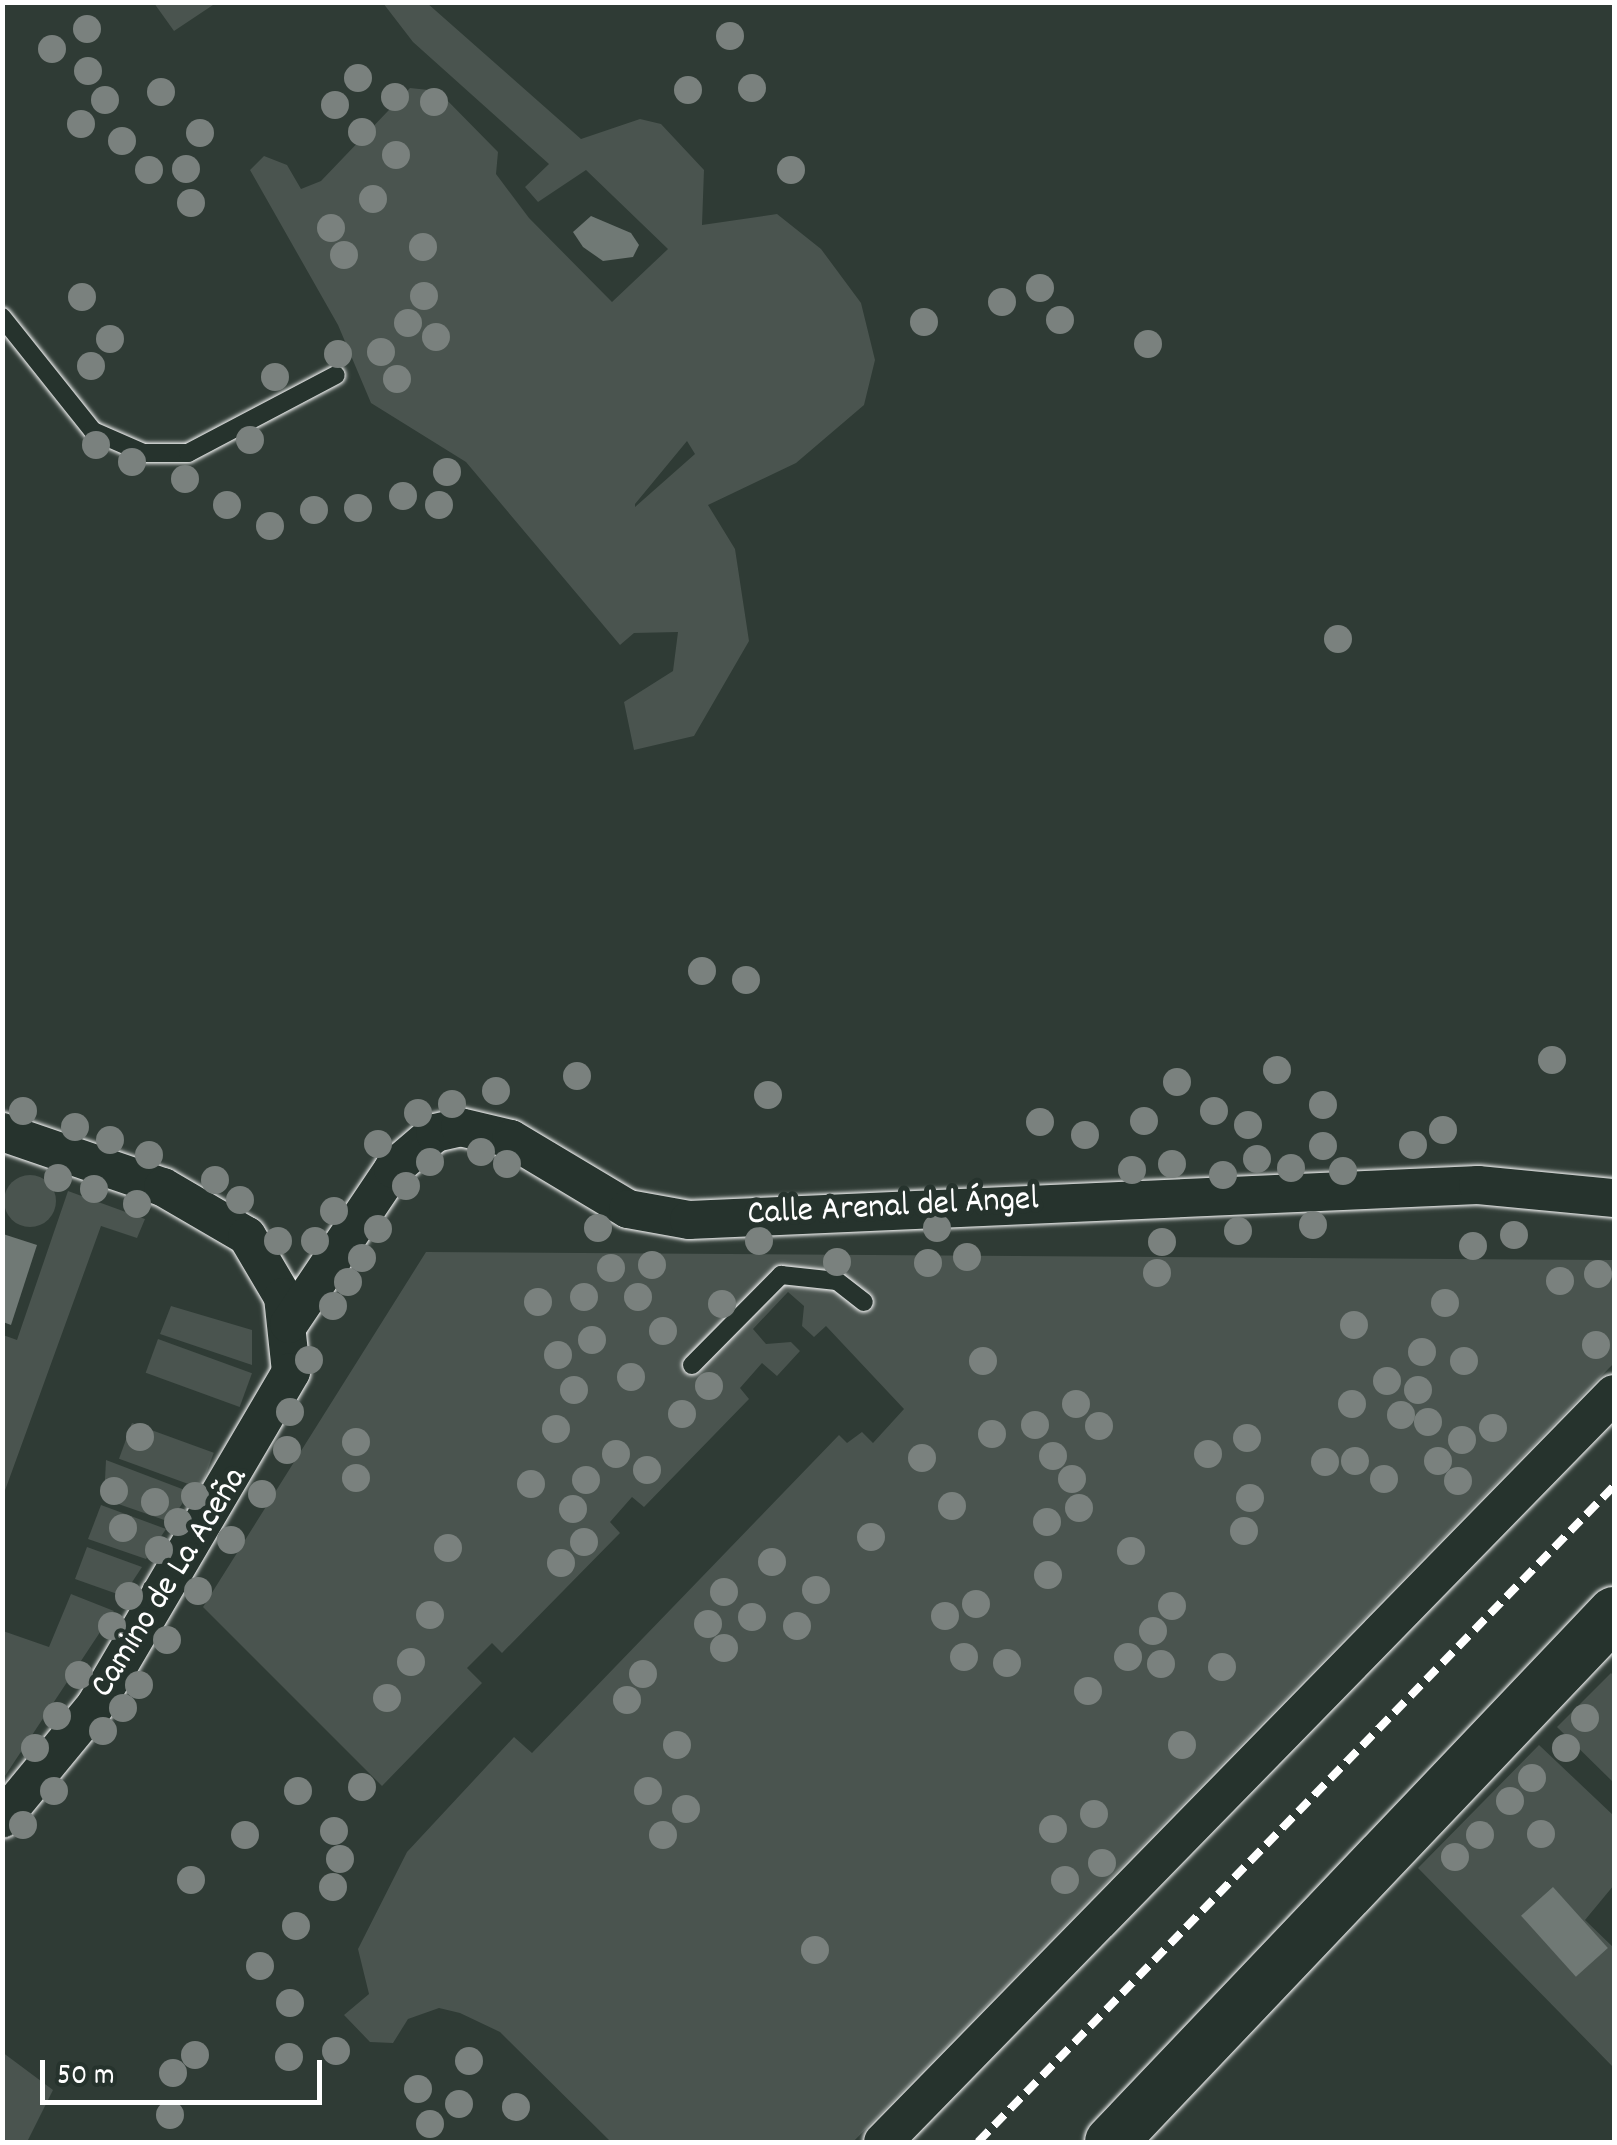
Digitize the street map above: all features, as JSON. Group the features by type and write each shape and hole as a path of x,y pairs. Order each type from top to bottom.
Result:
{"street":[{"name":"Calle Arenal del Ángel","path":"289,1324 393,1169 435,1133 460,1127 511,1138 628,1209 689,1220 1478,1185 1614,1198"},
{"name":"Camino de La Aceña","path":"2,1132 214,1210 273,1270 289,1324 291,1372 271,1418 95,1706 2,1819"},
{"path":"883,2142 1614,1394"},
{"path":"1111,2142 1614,1612"}],"lane":[{"path":"2,318 93,431 143,453 188,453 336,375"},
{"path":"692,1365 782,1275 837,1281 864,1302"}],"shaded area":[{"path":"154,3 216,3 174,31"},
{"path":"383,3 427,3 581,139 640,119 661,124 704,170 702,225 777,214 821,249 861,303 875,360 864,405 796,463 708,505 735,549 749,641 694,736 634,750 624,702 673,671 678,632 634,633 620,645 466,462 371,403 338,325 250,170 264,156 287,165 301,189 321,181 410,88 438,91 498,152 496,174 529,218 612,302 668,249 586,170 538,202 525,187 549,164 413,42","holes":["687,441 695,454 635,507"]},
{"path":"591,216 631,233 639,245 633,257 603,261 583,247 573,232"},
{"path":"30,1175 48,1183 56,1201 48,1219 30,1227 12,1219 4,1201 12,1183"},
{"path":"68,1191 145,1219 137,1238 101,1226 3,1496 3,1335 17,1340"},
{"path":"3,1234 37,1245 11,1325 3,1322"},
{"path":"426,1252 1614,1260 1614,1363 853,2142 611,2142 500,2032 460,2013 439,2008 408,2019 393,2043 370,2042 344,2015 369,1994 358,1949 407,1852 514,1737 532,1753 839,1435 847,1443 862,1432 873,1443 904,1409 826,1326 814,1337 802,1326 804,1306 788,1292 753,1329 766,1344 791,1342 800,1351 777,1376 762,1363 740,1388 749,1399 644,1507 632,1497 610,1522 620,1533 502,1653 492,1643 467,1668 482,1683 382,1786 203,1607"},
{"path":"171,1306 252,1330 252,1365 160,1334"},
{"path":"158,1339 252,1373 240,1407 146,1373"},
{"path":"132,1423 214,1453 201,1488 119,1459"},
{"path":"106,1460 190,1492 170,1522 104,1499"},
{"path":"101,1505 166,1529 146,1559 88,1539"},
{"path":"87,1547 142,1567 123,1596 75,1579"},
{"path":"71,1594 114,1611 3,1779 3,1631 49,1647"},
{"path":"1611,1673 1614,1676 1614,1783 1557,1727"},
{"path":"1539,1745 1614,1816 1614,1885 1585,1920 1614,1948 1614,2068 1418,1868"},
{"path":"1553,1887 1608,1948 1576,1977 1521,1916"},
{"path":"2,2052 53,2090 27,2142 3,2142"}],"railway":[{"path":"978,2142 1614,1486"}]}
